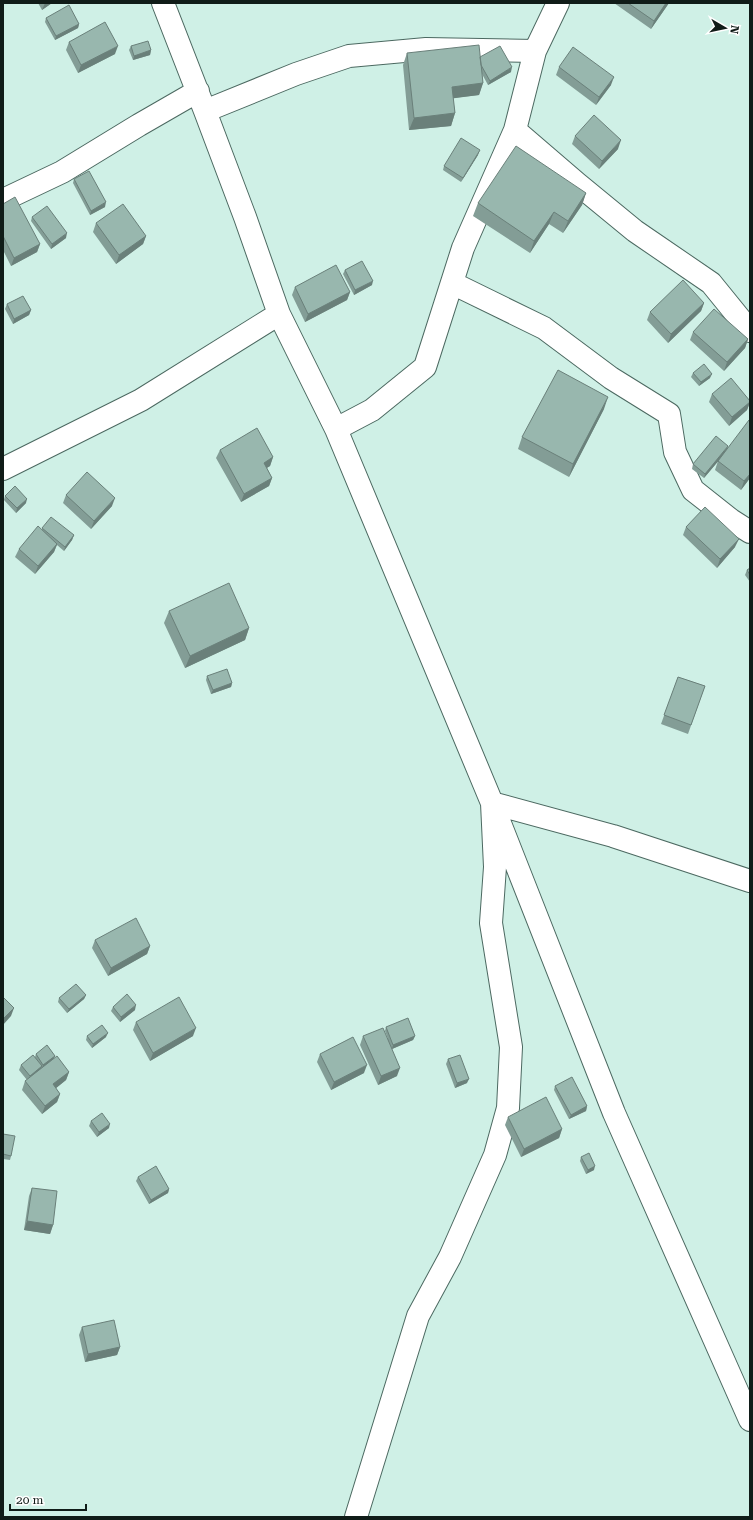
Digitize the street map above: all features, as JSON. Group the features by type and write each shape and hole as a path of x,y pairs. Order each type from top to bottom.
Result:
{"street":[{"path":"163,3 245,216 279,314 336,429 492,803 614,1113 750,1420"},
{"path":"336,429 372,410 425,367 463,248 515,130 535,51 558,3"},
{"path":"3,200 62,172 202,101 296,74 349,56 426,49 535,51"},
{"path":"515,130 635,231 711,283 750,331"},
{"path":"452,284 544,328 611,378 669,414 675,452 694,490 731,520 750,532"},
{"path":"3,469 141,400 279,314"},
{"path":"492,803 613,836 750,881"},
{"path":"356,1517 418,1316 450,1257 494,1155 508,1108 511,1047 491,923 494,867 492,803"}],"building":[{"path":"628,3 666,3 654,21"},
{"path":"69,5 79,24 56,36 46,18"},
{"path":"105,22 118,46 81,65 69,42"},
{"path":"148,41 151,50 134,56 131,46"},
{"path":"479,45 483,83 452,87 455,113 414,118 407,53"},
{"path":"500,46 512,67 490,81 481,65 480,57"},
{"path":"573,47 614,77 599,97 559,67"},
{"path":"594,115 621,140 602,161 575,136"},
{"path":"461,138 480,150 463,178 444,166"},
{"path":"516,146 586,193 568,221 554,212 534,241 478,203"},
{"path":"89,171 106,202 91,211 74,179"},
{"path":"15,197 40,244 14,258 3,236 3,204"},
{"path":"123,204 146,236 119,255 96,223"},
{"path":"47,206 67,233 52,244 32,217"},
{"path":"362,261 373,281 355,290 345,270"},
{"path":"336,265 350,292 308,314 295,287"},
{"path":"683,280 704,303 671,334 650,312"},
{"path":"23,296 31,310 14,319 7,304"},
{"path":"714,309 748,339 727,362 693,332"},
{"path":"704,364 712,374 701,382 693,373"},
{"path":"558,370 608,397 573,464 522,437"},
{"path":"731,378 750,401 732,417 712,394"},
{"path":"749,420 750,474 744,481 718,461"},
{"path":"257,428 273,457 264,463 272,478 244,494 220,450"},
{"path":"716,436 728,446 705,474 693,464"},
{"path":"87,472 115,498 94,521 66,495"},
{"path":"15,486 27,499 17,508 5,496"},
{"path":"705,507 739,539 720,559 686,527"},
{"path":"51,517 74,535 65,547 42,528"},
{"path":"38,526 57,544 38,566 19,549"},
{"path":"750,568 750,575 747,570"},
{"path":"229,583 249,628 190,656 169,611"},
{"path":"227,669 232,683 213,690 207,676"},
{"path":"678,677 705,686 691,725 664,715"},
{"path":"136,918 150,946 111,968 95,940"},
{"path":"76,984 86,995 69,1009 59,998"},
{"path":"127,994 136,1005 121,1017 113,1007"},
{"path":"3,997 14,1008 3,1019"},
{"path":"179,997 196,1028 153,1053 136,1022"},
{"path":"408,1018 415,1036 393,1045 386,1027"},
{"path":"102,1025 108,1033 93,1044 87,1036"},
{"path":"383,1028 400,1068 381,1076 363,1036"},
{"path":"353,1037 367,1065 334,1082 320,1054"},
{"path":"47,1045 55,1056 43,1065 36,1054"},
{"path":"33,1055 42,1066 30,1076 21,1065"},
{"path":"460,1055 469,1079 457,1083 448,1059"},
{"path":"57,1056 69,1072 53,1084 60,1094 45,1106 25,1081"},
{"path":"572,1077 587,1106 571,1115 555,1086"},
{"path":"546,1097 562,1129 524,1149 508,1117"},
{"path":"102,1113 110,1124 99,1132 91,1121"},
{"path":"3,1134 15,1136 11,1156 3,1154"},
{"path":"589,1153 595,1166 588,1170 581,1157"},
{"path":"156,1166 169,1189 151,1200 138,1177"},
{"path":"32,1188 57,1191 53,1225 27,1221"},
{"path":"114,1320 120,1347 88,1354 82,1327"}]}
